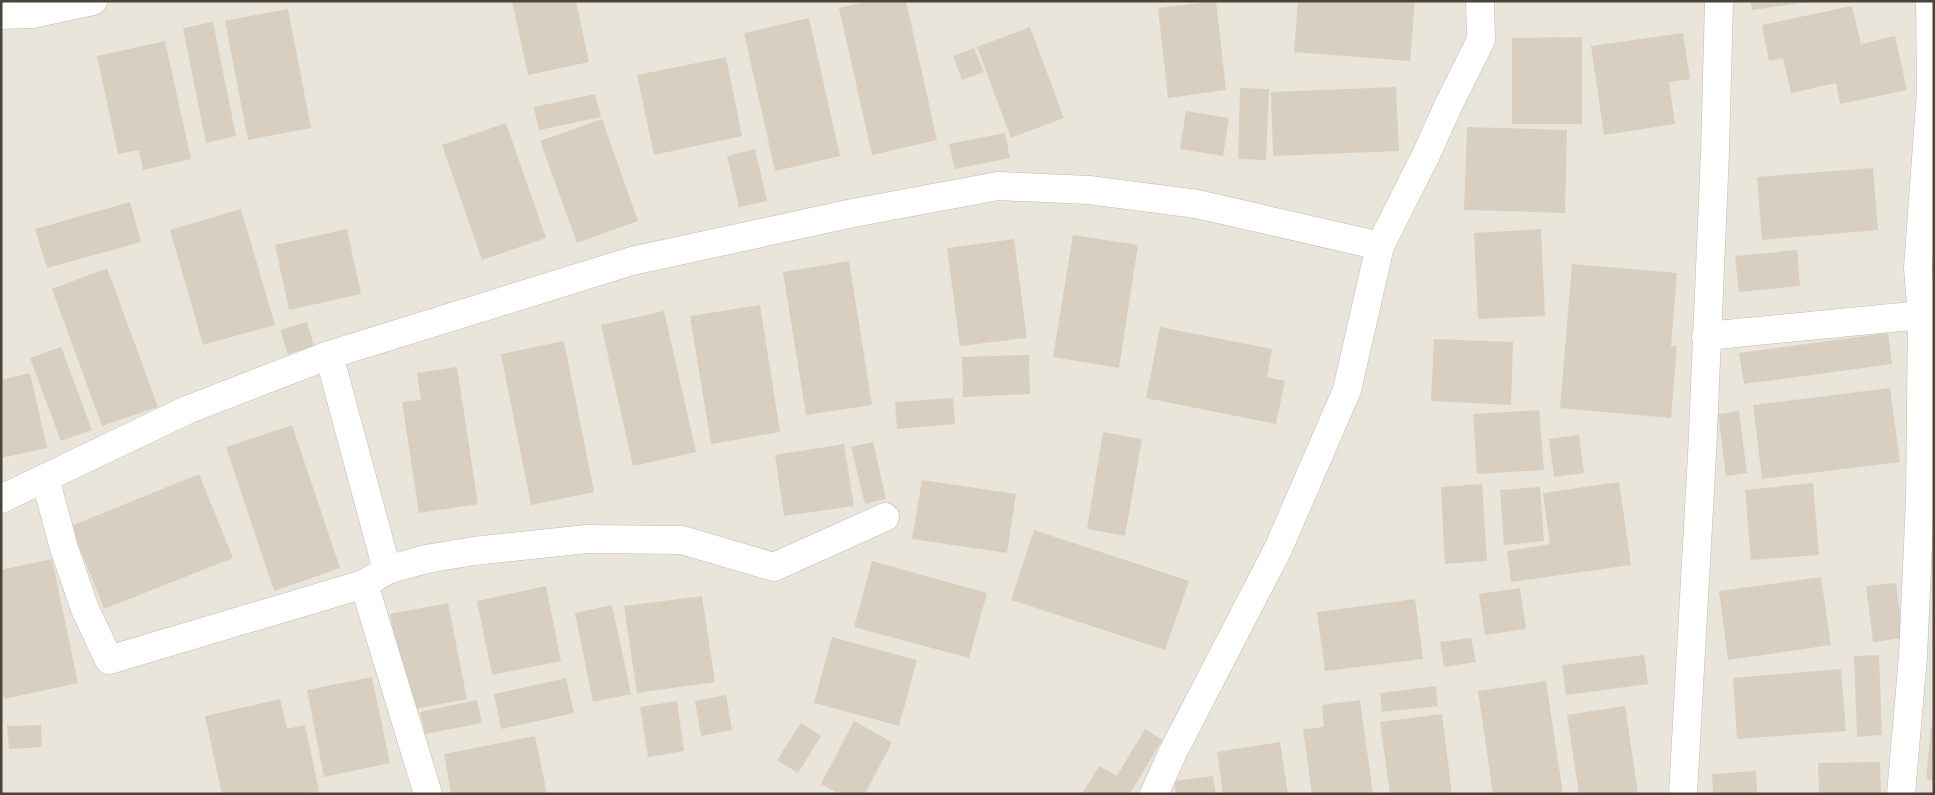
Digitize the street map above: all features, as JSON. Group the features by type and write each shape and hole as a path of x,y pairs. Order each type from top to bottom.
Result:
{"street":[{"path":"1,15 32,14 93,1"},
{"path":"1154,794 1177,744 1278,549 1347,390 1380,246 1481,40 1480,1"},
{"path":"1683,794 1715,152 1720,1"},
{"path":"1901,794 1913,656 1920,510 1922,315 1926,267 1931,90 1930,1"},
{"path":"1,499 187,410 329,355 632,261 853,213 998,186 1089,190 1197,204 1380,246"},
{"path":"1706,336 1922,315"},
{"path":"329,355 375,577 428,794"},
{"path":"45,478 64,548 85,609 109,660 375,577 426,559 474,551 587,539 682,540 774,567 884,517"}],"shaded area":[{"path":"1,1 1934,1 1934,794 1,794"}],"building":[{"path":"512,1 576,1 589,62 528,75"},
{"path":"869,1 906,1 937,140 872,155 839,8"},
{"path":"1216,1 1226,90 1168,98 1158,8"},
{"path":"1298,1 1415,1 1410,61 1294,52"},
{"path":"1750,1 1807,1 1807,2 1752,10"},
{"path":"1852,6 1861,44 1895,36 1907,90 1840,104 1836,83 1791,93 1783,58 1769,61 1762,25"},
{"path":"288,9 311,128 248,140 225,21"},
{"path":"809,18 840,156 775,171 744,33"},
{"path":"213,22 236,136 206,143 183,28"},
{"path":"1030,27 1064,118 1011,138 977,47"},
{"path":"1683,33 1690,79 1669,82 1675,124 1604,135 1591,46"},
{"path":"1582,37 1582,124 1512,124 1512,38"},
{"path":"165,41 191,159 143,170 139,150 118,154 97,56"},
{"path":"974,48 984,72 962,80 953,56"},
{"path":"726,57 742,136 654,155 637,75"},
{"path":"1396,87 1399,151 1273,156 1271,92"},
{"path":"1240,88 1269,89 1266,160 1238,159"},
{"path":"595,94 601,117 539,130 534,107"},
{"path":"1186,111 1229,118 1223,156 1180,149"},
{"path":"602,119 638,221 577,243 540,141"},
{"path":"506,123 546,238 482,260 442,145"},
{"path":"1467,127 1567,130 1565,213 1464,210"},
{"path":"1005,133 1010,158 955,169 949,144"},
{"path":"755,149 767,201 739,207 727,156"},
{"path":"1873,168 1878,230 1762,240 1757,177"},
{"path":"130,202 141,242 47,268 35,229"},
{"path":"241,209 275,325 203,345 170,230"},
{"path":"347,229 361,294 289,310 275,245"},
{"path":"1541,229 1545,316 1478,319 1474,233"},
{"path":"1073,235 1138,245 1119,368 1053,357"},
{"path":"1014,239 1027,338 960,346 947,248"},
{"path":"1797,250 1800,286 1739,292 1735,256"},
{"path":"849,261 872,405 806,415 783,272"},
{"path":"1572,264 1677,273 1671,346 1677,346 1671,418 1560,408"},
{"path":"107,268 158,407 102,426 52,289"},
{"path":"760,305 780,432 711,444 690,316"},
{"path":"664,311 696,452 633,466 601,325"},
{"path":"307,322 314,346 288,354 280,330"},
{"path":"1160,327 1272,349 1267,377 1285,381 1276,424 1146,398"},
{"path":"1888,333 1892,364 1744,384 1739,353"},
{"path":"1434,339 1513,342 1511,405 1431,401"},
{"path":"564,341 594,492 531,505 501,354"},
{"path":"61,347 92,430 61,441 30,358"},
{"path":"1029,355 1030,394 963,397 962,357"},
{"path":"457,367 478,504 419,513 402,402 421,400 417,373"},
{"path":"30,373 47,448 1,458 1,380"},
{"path":"1890,388 1900,462 1762,479 1753,405"},
{"path":"953,398 955,424 897,429 895,402"},
{"path":"1539,410 1544,470 1477,474 1473,414"},
{"path":"1739,411 1747,473 1726,476 1718,414"},
{"path":"292,425 340,568 274,591 226,447"},
{"path":"1103,432 1142,439 1125,536 1087,529"},
{"path":"1579,435 1584,473 1554,477 1549,439"},
{"path":"873,442 886,499 865,504 851,447"},
{"path":"844,444 854,506 784,516 775,455"},
{"path":"199,474 233,558 104,609 71,526"},
{"path":"922,480 1016,494 1007,553 912,539"},
{"path":"1619,482 1631,565 1511,582 1507,551 1550,544 1543,493"},
{"path":"1813,483 1819,555 1751,560 1745,490"},
{"path":"1482,484 1487,561 1445,564 1441,487"},
{"path":"1540,487 1544,541 1504,545 1500,490"},
{"path":"1034,530 1189,581 1165,650 1011,600"},
{"path":"52,559 78,683 4,699 1,684 1,570"},
{"path":"872,561 987,593 969,658 854,627"},
{"path":"1821,577 1831,645 1728,660 1719,591"},
{"path":"1896,583 1903,638 1873,642 1866,586"},
{"path":"546,586 561,661 492,675 477,601"},
{"path":"1520,588 1526,629 1485,635 1479,594"},
{"path":"702,596 715,682 637,693 624,606"},
{"path":"1415,599 1423,659 1325,671 1317,612"},
{"path":"448,603 467,699 409,710 390,614"},
{"path":"612,605 631,694 593,702 575,613"},
{"path":"832,637 917,660 899,726 814,703"},
{"path":"1471,638 1476,662 1444,667 1440,642"},
{"path":"1644,655 1648,684 1566,695 1562,665"},
{"path":"1879,655 1882,735 1857,737 1854,656"},
{"path":"1841,669 1846,731 1737,739 1733,678"},
{"path":"372,677 390,763 324,777 307,690"},
{"path":"566,678 574,713 501,729 494,694"},
{"path":"1546,681 1563,794 1493,794 1478,691"},
{"path":"1436,686 1438,706 1382,712 1380,693"},
{"path":"726,695 732,730 701,736 695,701"},
{"path":"280,699 287,729 305,725 319,791 307,794 222,794 205,716"},
{"path":"477,700 482,723 425,734 420,712"},
{"path":"1360,700 1373,794 1312,794 1303,729 1324,727 1322,705"},
{"path":"677,701 684,751 648,757 640,707"},
{"path":"1625,706 1638,793 1579,794 1567,715"},
{"path":"1442,714 1452,794 1390,794 1380,722"},
{"path":"854,721 892,742 865,794 840,794 821,784"},
{"path":"801,723 821,736 798,773 777,760"},
{"path":"41,725 42,747 9,749 7,726"},
{"path":"1931,727 1934,727 1934,780 1926,779"},
{"path":"1145,729 1162,740 1130,794 1082,794 1099,766 1117,776"},
{"path":"535,736 547,794 451,794 444,754"},
{"path":"1280,742 1288,794 1223,794 1217,752"},
{"path":"1880,762 1881,794 1819,794 1818,763"},
{"path":"1756,771 1757,794 1713,794 1712,774"},
{"path":"1213,776 1216,794 1176,794 1174,781"}]}
